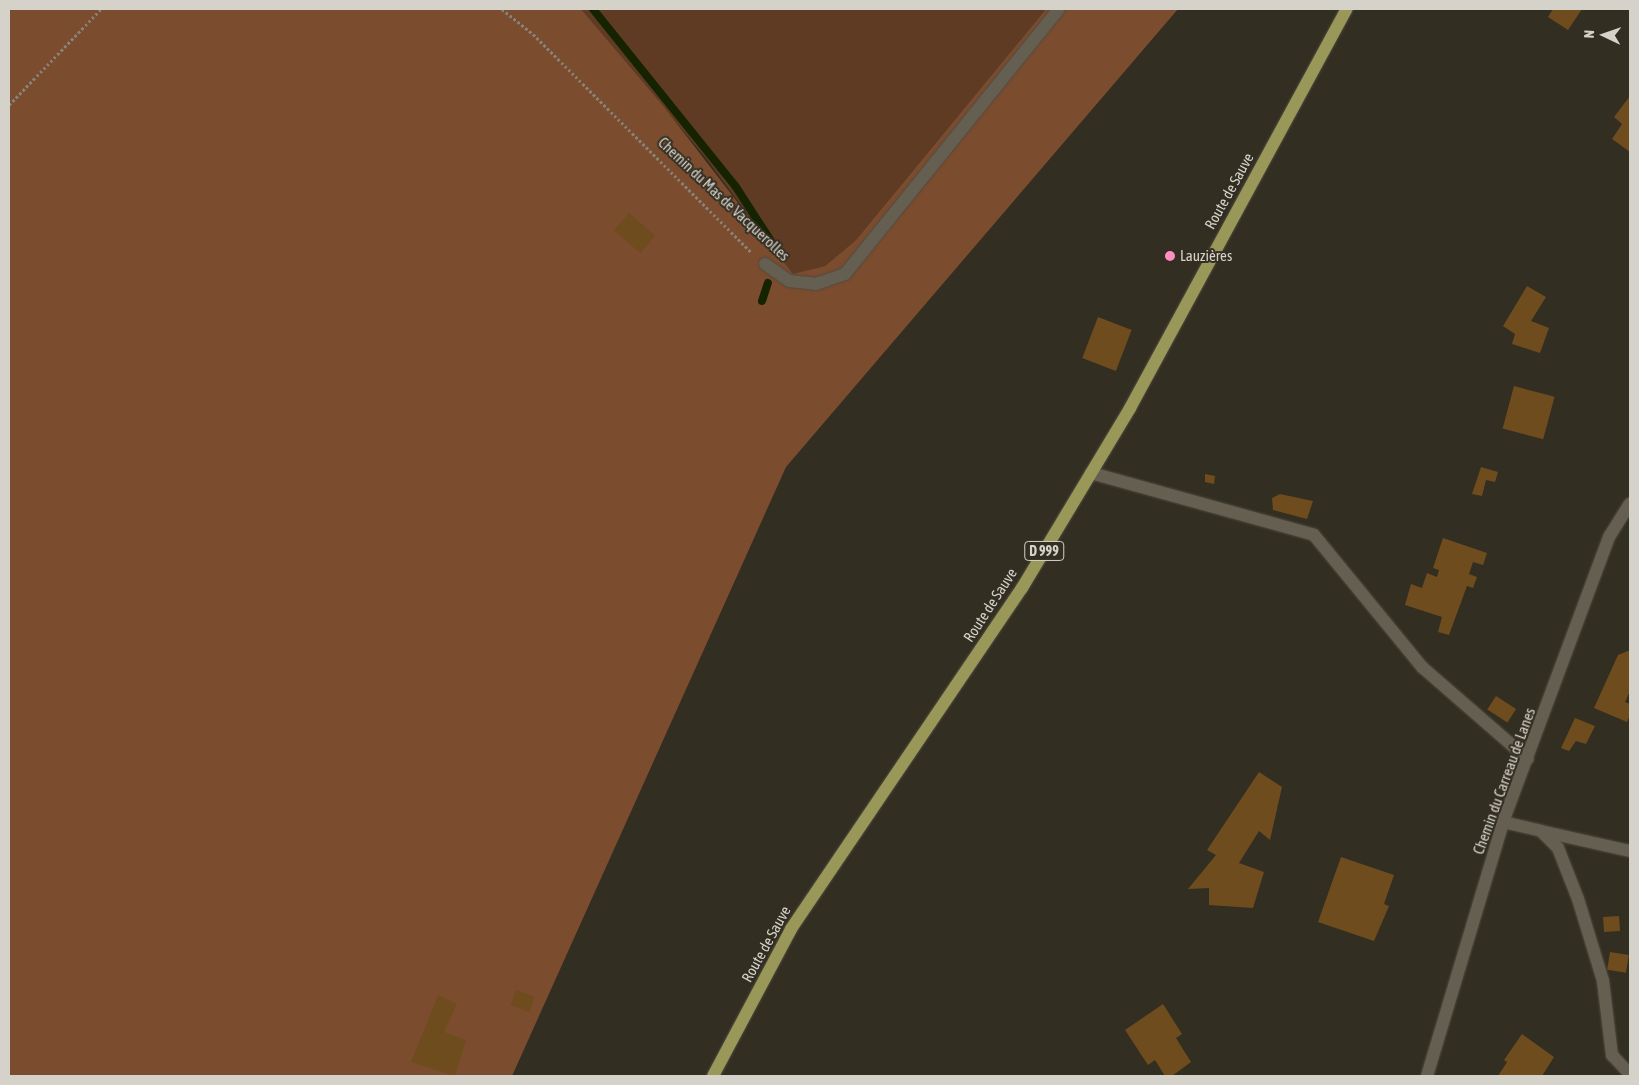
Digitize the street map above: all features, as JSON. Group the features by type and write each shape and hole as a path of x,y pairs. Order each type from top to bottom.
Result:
{"main road":[{"name":"Route de Sauve","path":"713,1076 791,928 1022,588 1135,399 1347,9"}],"street":[{"name":"Chemin du Mas de Vacquerolles","path":"764,264 789,281 816,284 845,274 1059,9"},
{"path":"1091,473 1314,535 1422,667 1528,759"},
{"name":"Chemin du Carreau de Lanes","path":"1428,1076 1504,822 1610,537 1630,504"},
{"path":"1504,822 1630,850"},
{"path":"1541,831 1558,848 1578,899 1603,981 1612,1055 1630,1074"}],"path":[{"path":"9,105 101,9"},
{"name":"Chemin du Mas de Vacquerolles","path":"502,9 533,34 764,264"}],"shaded area":[{"path":"9,9 581,9 664,107 793,274 825,266 856,240 1046,9 1178,9 786,467 512,1076 9,1076"},
{"path":"581,9 1046,9 856,240 825,266 793,275 705,157"}],"building":[{"path":"1553,9 1582,9 1568,30 1548,17"},
{"path":"1630,96 1630,152 1612,139 1622,124 1614,117"},
{"path":"629,213 655,236 640,253 614,230"},
{"path":"1527,286 1546,297 1531,321 1549,328 1540,353 1512,344 1515,334 1503,326"},
{"path":"1098,317 1132,330 1116,371 1082,358"},
{"path":"1514,386 1555,397 1543,439 1503,429"},
{"path":"1481,467 1498,472 1495,482 1486,480 1482,496 1472,494"},
{"path":"1205,474 1215,476 1214,484 1205,482"},
{"path":"1280,494 1313,501 1307,519 1273,510 1272,498"},
{"path":"1443,538 1487,553 1483,565 1473,562 1469,574 1477,577 1473,588 1467,586 1449,635 1438,632 1442,617 1405,605 1411,584 1422,588 1427,573 1437,577 1439,570 1433,568"},
{"path":"1630,650 1630,691 1625,702 1630,704 1630,715 1627,722 1594,708 1618,655"},
{"path":"1496,696 1516,709 1507,722 1487,709"},
{"path":"1575,718 1595,726 1586,744 1576,741 1569,751 1561,748"},
{"path":"1259,772 1282,787 1270,840 1259,831 1239,863 1264,872 1253,908 1209,905 1209,888 1188,889 1216,855 1207,850"},
{"path":"1341,857 1394,875 1384,904 1389,906 1374,941 1318,922"},
{"path":"1619,916 1620,931 1604,932 1603,917"},
{"path":"1610,952 1629,955 1626,973 1607,970"},
{"path":"516,990 535,997 529,1012 511,1005"},
{"path":"438,995 457,1004 444,1032 466,1040 455,1076 411,1062"},
{"path":"1163,1004 1182,1034 1176,1038 1191,1062 1172,1076 1165,1076 1155,1060 1148,1065 1125,1030"},
{"path":"1522,1034 1554,1057 1542,1076 1498,1076 1507,1062 1504,1060"}],"waterway":[{"path":"593,9 736,187 778,252"},
{"path":"762,301 768,283"}],"place":[{"name":"Lauzières","path":"1170,256"}]}
